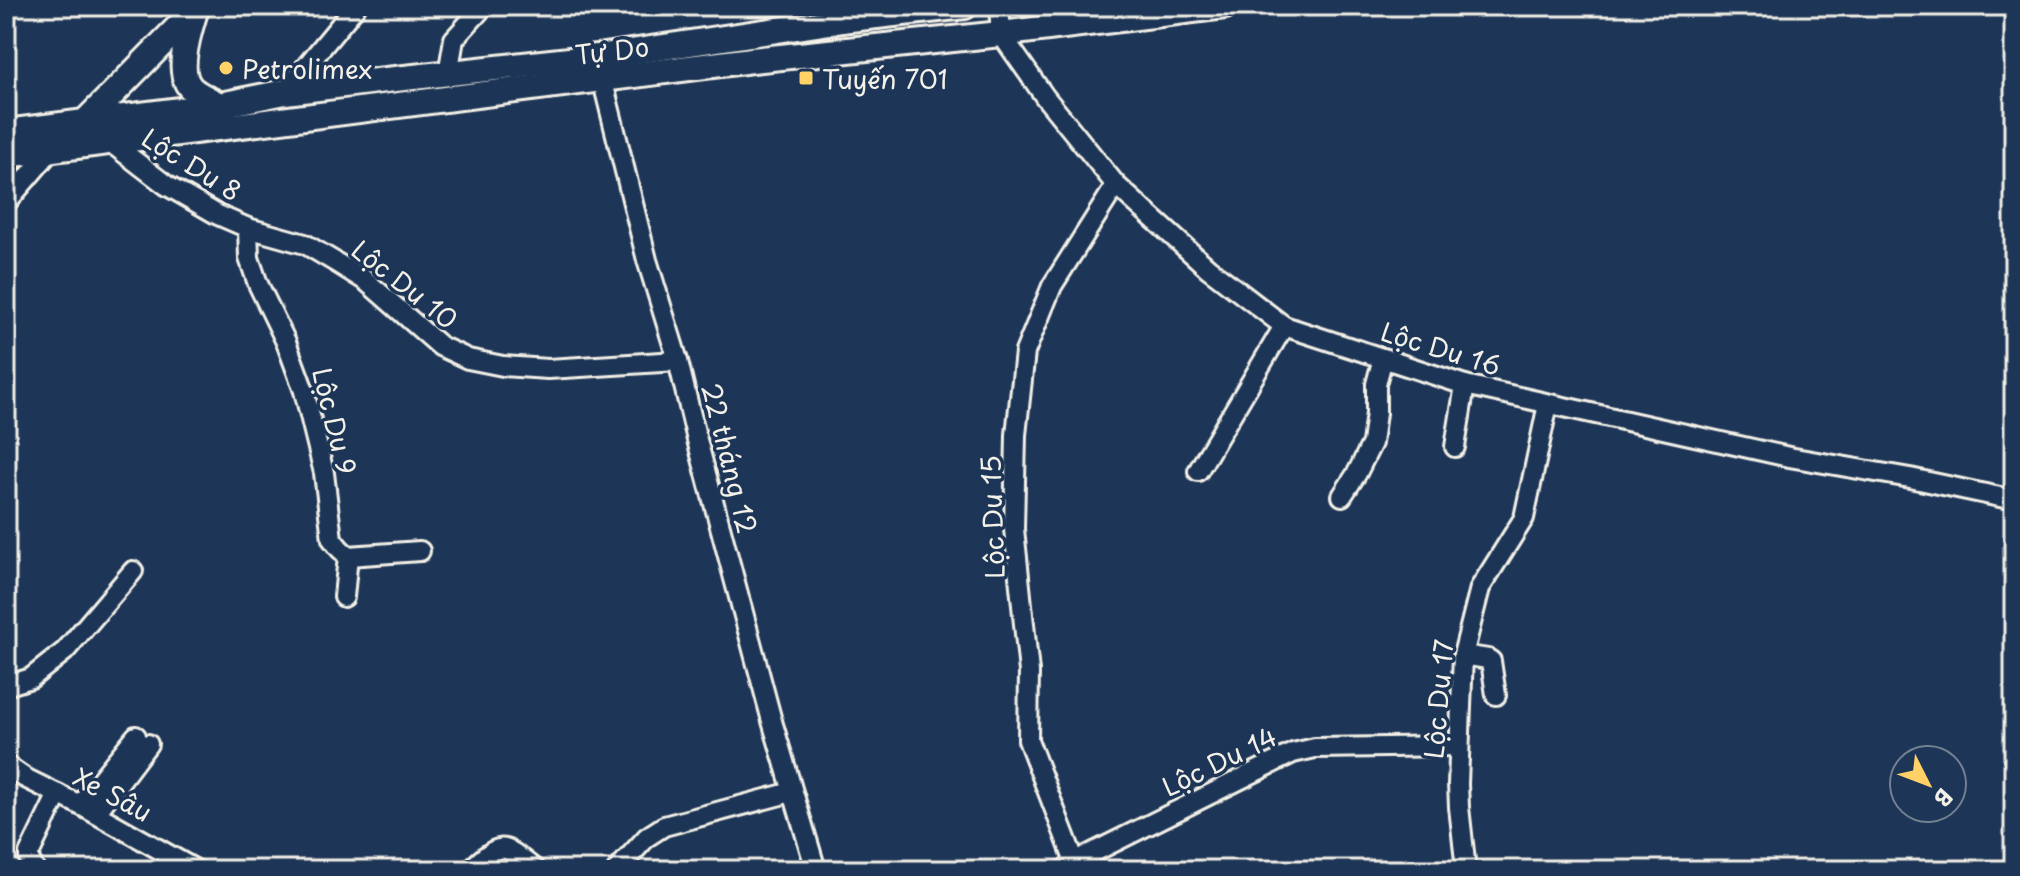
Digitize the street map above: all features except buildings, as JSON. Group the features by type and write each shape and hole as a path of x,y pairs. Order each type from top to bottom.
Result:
{"main road":[{"name":"Tự Do","path":"6,155 599,68 851,13 965,6"},
{"name":"Tự Do","path":"6,132 377,81 448,74 752,60 1001,34 1225,6"},
{"path":"197,8 184,51 184,74 190,88 220,105"},
{"path":"52,149 88,121 197,8"}],"street":[{"path":"285,92 356,6"},
{"path":"448,74 454,39 484,6"},
{"path":"999,6 1001,34"},
{"name":"Lộc Du 16","path":"1001,34 1045,97 1116,185 1208,268 1284,326 1465,385 1789,457 2014,500"},
{"name":"22 tháng 12","path":"599,68 647,260 678,361 792,792 816,870"},
{"name":"Lộc Du 8","path":"110,142 166,185 218,215 248,228"},
{"path":"6,203 52,149"},
{"name":"Lộc Du 15","path":"1072,867 1028,740 1029,672 1014,529 1016,435 1025,352 1052,286 1116,185"},
{"name":"Lộc Du 10","path":"248,228 294,240 316,250 366,281 440,346 468,359 503,366 548,369 678,361"},
{"name":"Lộc Du 9","path":"248,228 249,258 304,391 324,473 332,539 348,556"},
{"path":"1198,471 1284,326"},
{"path":"1342,496 1372,443 1376,384 1383,358"},
{"path":"1455,447 1465,385"},
{"name":"Lộc Du 17","path":"1466,870 1459,807 1463,655 1480,588 1524,518 1548,404"},
{"path":"344,597 348,556 420,551"},
{"path":"6,686 31,678 65,651 133,571"},
{"path":"1463,655 1491,661 1496,695"},
{"path":"88,809 142,740"},
{"name":"Lộc Du 14","path":"1072,867 1293,753 1315,748 1459,746"},
{"name":"Xe Sâu","path":"6,765 25,778 88,809 167,862 196,870"},
{"path":"617,870 647,837 664,826 792,792"},
{"path":"35,870 29,854 58,794"},
{"path":"470,870 490,851 501,847 512,851 536,870"}],"place":[{"name":"Petrolimex","path":"226,68"},
{"name":"Tuyến 701","path":"806,78"}]}
